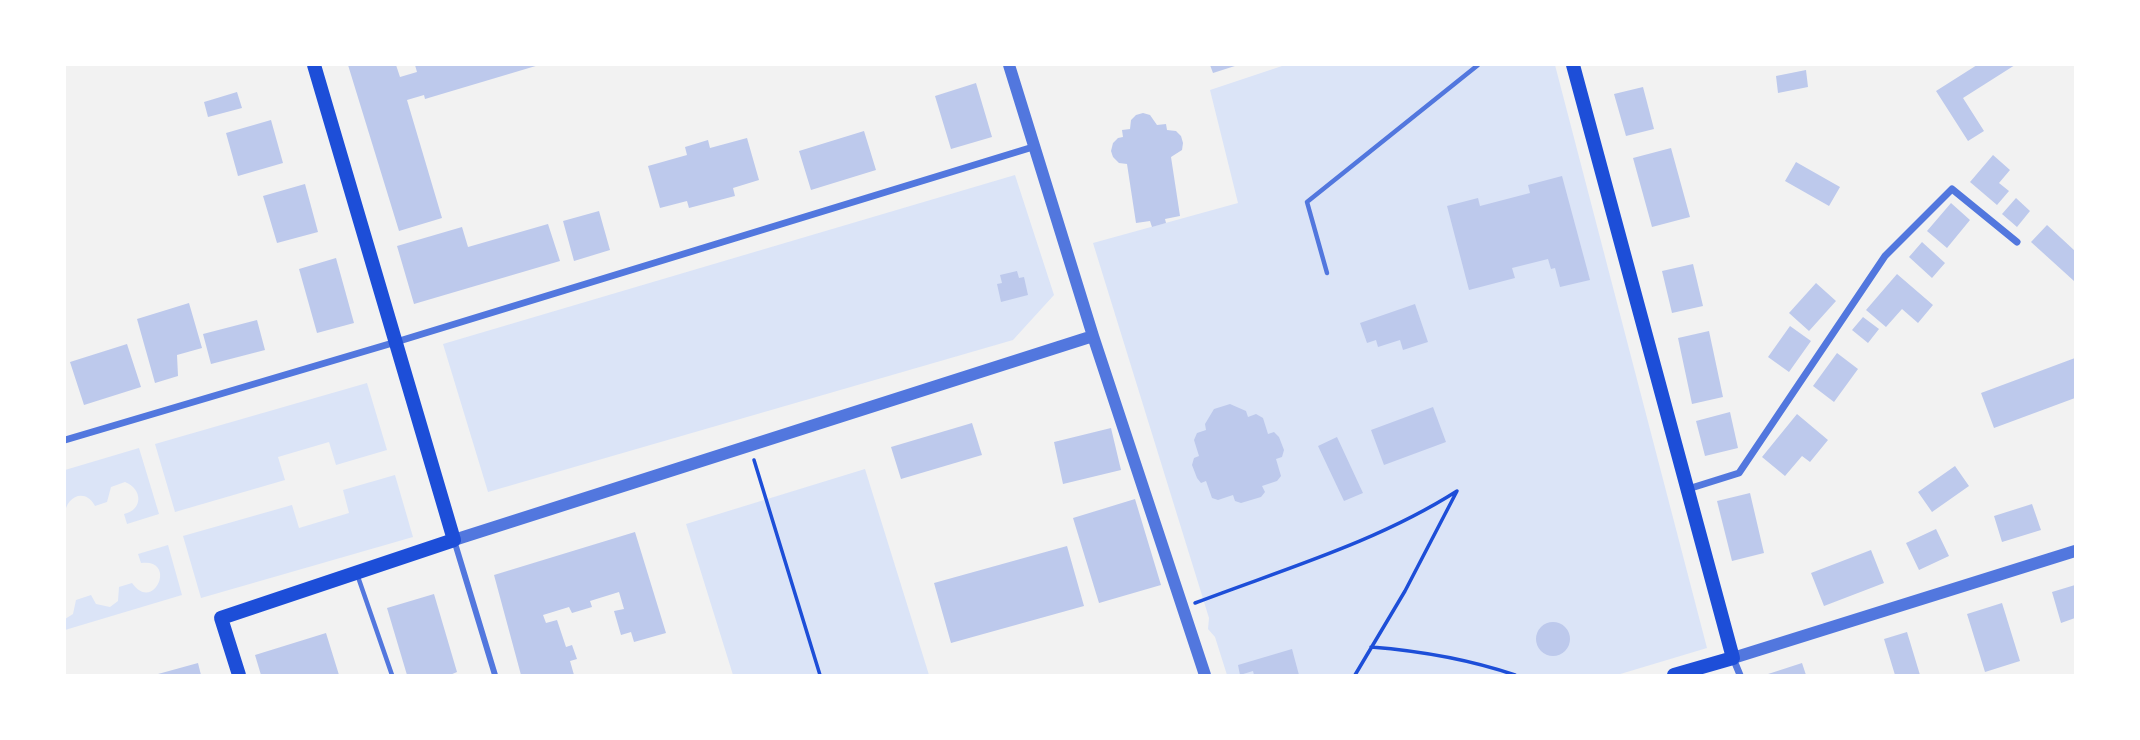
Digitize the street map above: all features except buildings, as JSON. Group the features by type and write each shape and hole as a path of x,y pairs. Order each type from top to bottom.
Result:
{"main road":[{"path":"239,675 221,618 454,540 314,65"},
{"path":"1573,65 1733,658 1674,675"}],"street":[{"path":"1009,65 1033,147 1205,675"},
{"path":"65,440 1033,147"},
{"path":"1687,489 1739,473 1885,256 1952,189 2017,242"},
{"path":"495,675 454,540 1094,336"},
{"path":"1740,675 1733,658 2075,551"}],"lane":[{"path":"1327,273 1307,202 1478,65"},
{"path":"357,573 392,675"}],"path":[{"path":"749,445 820,675"},
{"path":"1183,607 1343,548 1421,514 1457,491 1405,591 1355,675"},
{"path":"1371,647 1417,651 1478,662 1515,675"}],"shaded area":[{"path":"1285,65 1555,65 1707,648 1617,675 1227,675 1215,637 1208,629 1209,618 1093,243 1238,203 1210,90"},
{"path":"1015,175 1054,295 1013,340 488,492 443,344"},
{"path":"367,383 387,450 336,465 329,442 278,457 285,480 175,512 155,444"},
{"path":"139,448 159,514 127,524 124,514 135,508 138,494 125,482 111,487 107,502 95,506 86,497 72,499 65,515 65,470"},
{"path":"865,469 929,675 733,675 686,524"},
{"path":"395,475 413,537 201,598 183,536 292,505 299,528 349,513 343,490"},
{"path":"168,545 182,595 65,630 65,619 73,614 76,600 91,595 96,604 110,607 118,601 119,587 132,583 140,591 148,592 154,589 159,583 158,568 152,564 141,563 138,554"}]}
